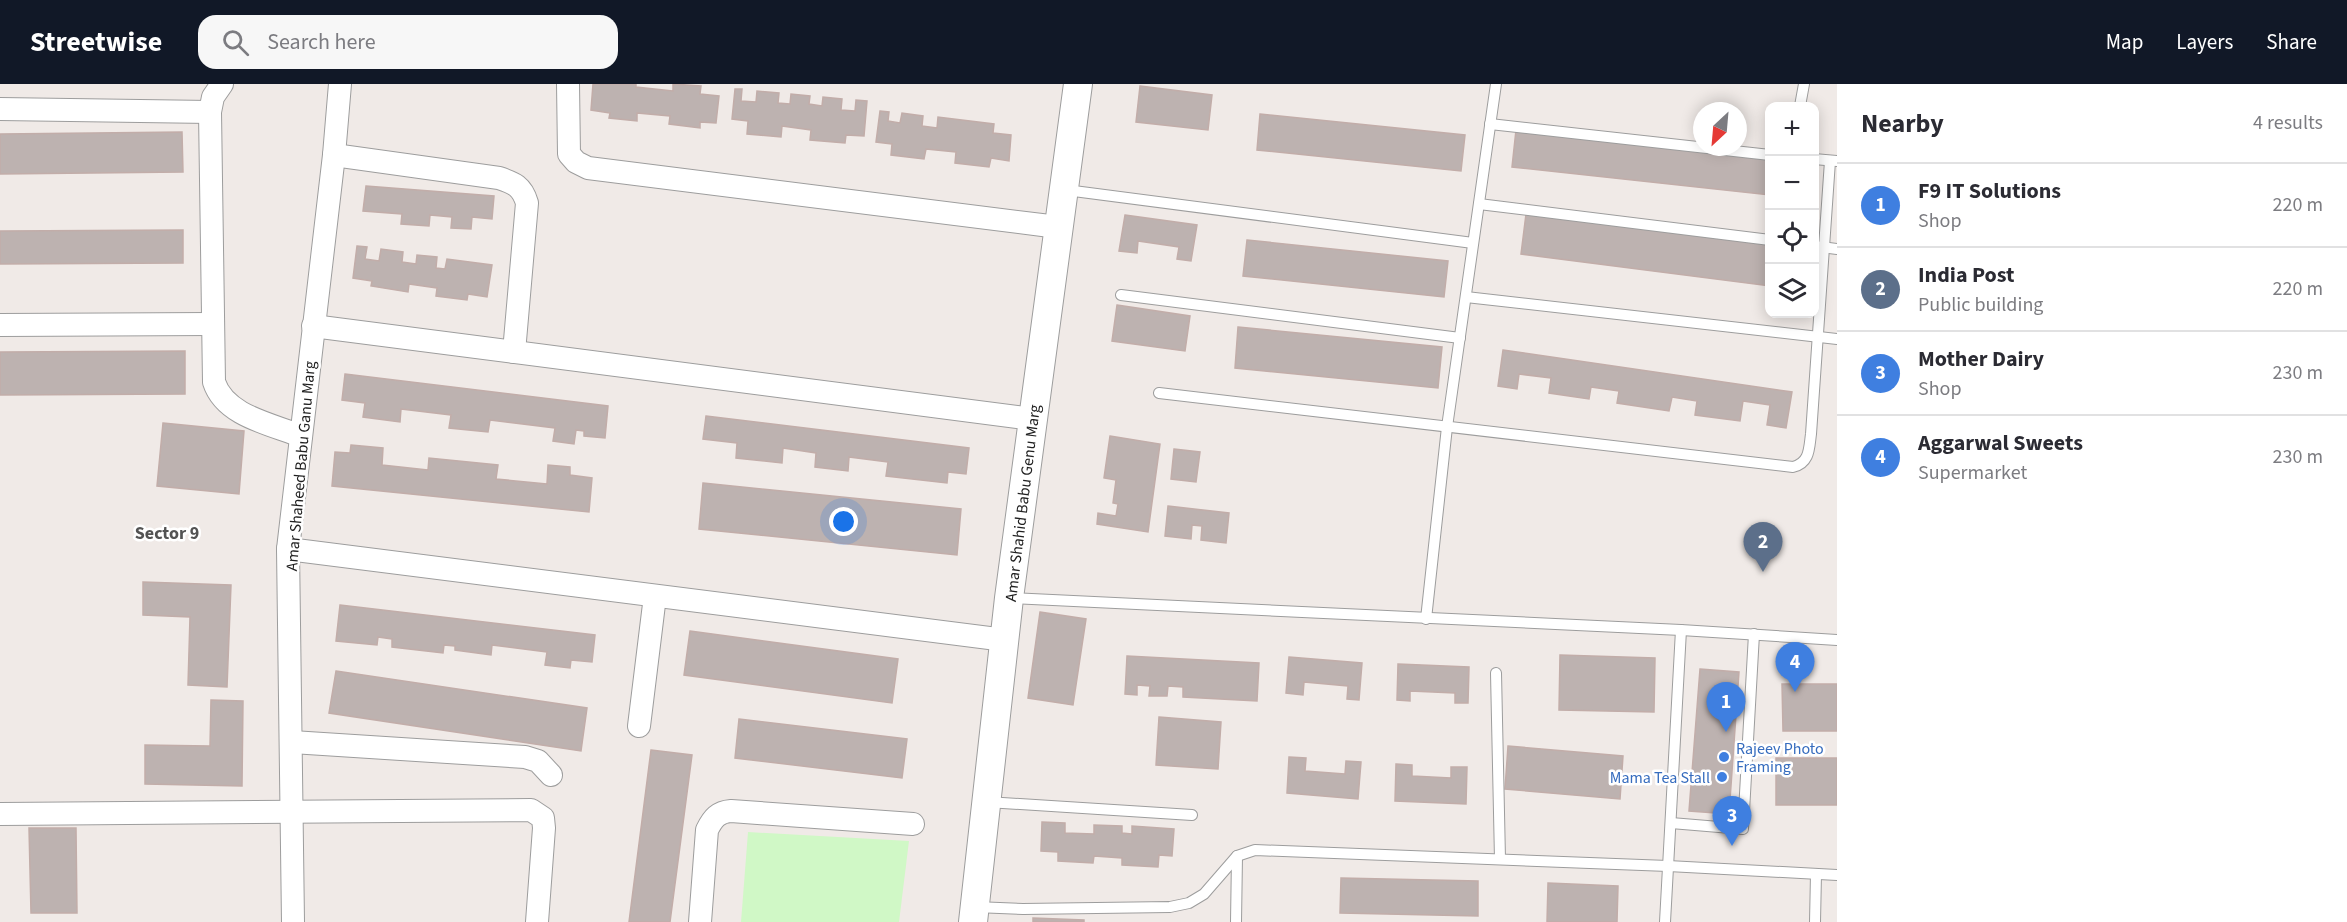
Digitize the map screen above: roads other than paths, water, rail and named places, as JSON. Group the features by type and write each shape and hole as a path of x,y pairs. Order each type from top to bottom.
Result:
{"street":[{"path":"222,84 213,97 210,112 214,382 217,391 226,402 241,412 301,436"},
{"name":"Amar Shaheed Babu Ganu Marg","path":"293,922 288,549 334,155 340,84"},
{"path":"568,84 569,154 576,162 588,168 1058,227"},
{"name":"Amar Shahid Babu Genu Marg","path":"974,915 1010,598 1078,84"},
{"path":"0,109 210,112"},
{"path":"334,155 499,178 516,184 524,192 527,203 514,352"},
{"path":"0,326 213,324"},
{"path":"313,326 1033,419"},
{"path":"288,549 1005,640"},
{"path":"639,726 655,596"},
{"path":"292,742 525,757 538,761 551,775"},
{"path":"0,814 531,810 543,818 544,828 537,922"},
{"path":"700,922 707,830 712,819 721,812 913,824"}],"lane":[{"path":"1426,619 1447,427 1496,84"},
{"path":"1801,102 1804,84"},
{"path":"1490,124 1765,153"},
{"path":"1833,161 1819,246 1837,249"},
{"path":"1065,190 1473,243"},
{"path":"1479,204 1765,239"},
{"path":"1159,393 1781,466 1799,466 1808,455 1811,434 1818,336 1819,264"},
{"path":"1121,295 1460,338"},
{"path":"1466,297 1837,339"},
{"path":"1010,598 1682,630 1837,640"},
{"path":"1665,922 1682,630"},
{"path":"1671,823 1743,829 1754,634"},
{"path":"1496,673 1500,859"},
{"path":"987,802 1192,814"},
{"path":"974,915 1023,909 1170,907 1189,903 1204,894 1237,856 1256,850 1837,875"},
{"path":"1236,922 1237,856"},
{"path":"1815,922 1816,874"}],"place":[{"name":"India Post","path":"1763,572"},
{"name":"Aggarwal Sweets","path":"1795,692"},
{"name":"F9 IT Solutions","path":"1726,732"},
{"name":"Rajeev Photo Framing","path":"1724,757"},
{"name":"Mama Tea Stall","path":"1722,777"},
{"name":"Mother Dairy","path":"1732,846"}],"district":[{"name":"Sector 9","path":"167,533"}]}
